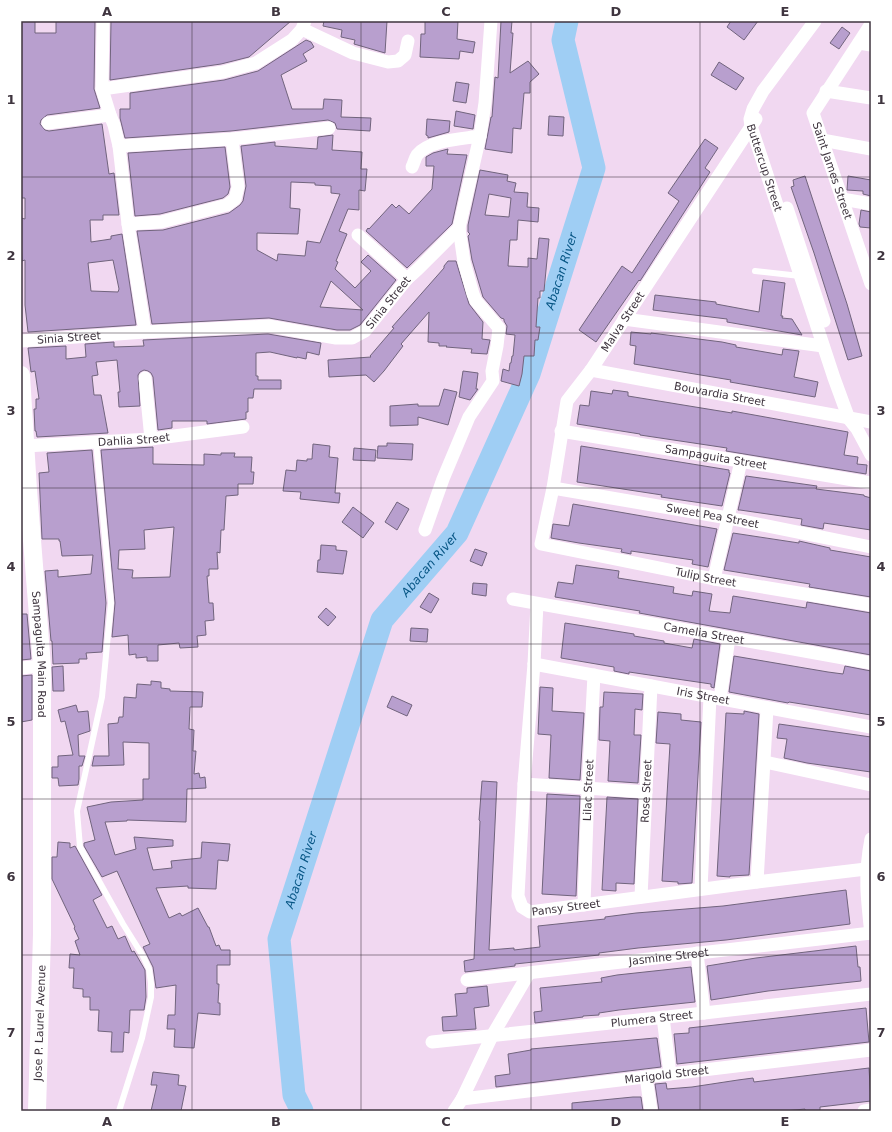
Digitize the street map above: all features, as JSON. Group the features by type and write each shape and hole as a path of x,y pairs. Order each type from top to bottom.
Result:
{"street":[{"path":"103,21 102,89 114,125 119,146 128,224 145,332"},
{"path":"425,530 443,479 469,417 493,381 492,371 499,328 476,301 473,294 464,262 458,228 480,136 485,103 491,21"},
{"name":"Malva Street","path":"541,544 553,488 567,401 591,370 753,118 763,91 815,21"},
{"name":"Saint James Street","path":"871,24 865,44 826,91 813,113 842,199 866,257 871,284"},
{"path":"102,89 223,72 256,63 292,40 303,25 352,54 388,62 398,61 405,55 408,41"},
{"path":"826,91 871,98"},
{"path":"48,123 110,115"},
{"name":"Buttercup Street","path":"753,118 800,276 823,346 854,423 871,455"},
{"name":"Buttercup Street","path":"753,118 803,254 854,423"},
{"path":"119,146 232,139 329,128"},
{"path":"412,167 417,155 427,146 436,143 480,136"},
{"path":"128,224 161,222 227,205 235,199 238,187 232,139"},
{"path":"822,140 871,148"},
{"path":"842,199 871,204"},
{"name":"Sinia Street","path":"21,341 145,332 269,326 336,338 352,338 365,331 407,278 418,269 458,228"},
{"path":"358,235 407,278"},
{"path":"624,319 823,346"},
{"name":"Bouvardia Street","path":"591,370 854,423 871,422"},
{"name":"Sampaguita Main Road","path":"21,375 27,564 42,666 42,934"},
{"path":"145,378 151,439"},
{"name":"Dahlia Street","path":"24,454 96,442 151,439 243,427"},
{"name":"Sampaguita Street","path":"561,431 871,483"},
{"path":"714,579 741,461"},
{"name":"Sweet Pea Street","path":"553,488 728,518 871,547"},
{"name":"Tulip Street","path":"541,544 714,579 871,605"},
{"name":"Camelia Street","path":"513,599 871,663"},
{"name":"Pansy Street","path":"537,604 534,664 524,784 518,896 522,907 530,912 757,882 868,870"},
{"path":"701,889 715,698 729,638"},
{"name":"Iris Street","path":"534,664 871,727"},
{"path":"21,668 42,666"},
{"name":"Lilac Street","path":"584,905 594,675"},
{"name":"Rose Street","path":"641,897 651,686"},
{"path":"757,882 768,708"},
{"path":"765,762 871,785"},
{"path":"524,784 646,792"},
{"path":"871,839 867,904 871,934"},
{"name":"Jose P. Laurel Avenue","path":"37,1111 42,934"},
{"name":"Jasmine Street","path":"467,980 871,934"},
{"path":"697,953 704,1013"},
{"path":"454,1111 462,1099 492,1036 529,973"},
{"name":"Plumera Street","path":"432,1042 871,994"},
{"path":"663,1017 670,1074"},
{"name":"Marigold Street","path":"462,1099 871,1050"},
{"path":"646,1077 651,1111"},
{"path":"864,1111 871,1110"}],"lane":[{"path":"755,271 800,276"},
{"path":"96,442 112,603 102,697 77,811 80,847 123,924 143,956 149,968 151,983 151,997 142,1038 119,1111"}],"building":[{"path":"21,21 35,21 35,33 56,33 56,21 95,21 94,89 100,108 47,115 41,120 40,124 45,130 49,131 102,124 109,174 114,173 119,215 103,215 103,220 90,220 91,242 111,239 111,236 122,234 136,325 28,332 25,305 25,260 22,261 21,243 21,218 25,219 25,198 21,198","holes":["113,260 119,289 118,292 91,291 88,263"]},
{"path":"111,21 291,21 249,57 221,64 110,80"},
{"path":"324,21 387,21 385,53 354,44 355,40 341,37 342,30 323,26"},
{"path":"425,21 458,21 457,39 475,42 473,53 460,51 459,59 420,57 421,34 425,34"},
{"path":"501,21 512,21 511,33 513,33 510,73 528,61 539,74 530,82 530,93 524,93 521,129 513,128 512,153 485,149 492,117 495,77 498,78"},
{"path":"731,21 758,21 744,40 727,27"},
{"path":"842,27 850,33 839,49 830,43"},
{"path":"306,40 311,42 314,47 303,54 307,61 281,75 292,109 323,109 324,99 342,100 341,117 371,118 370,131 337,129 335,123 328,120 231,131 125,138 120,118 120,109 130,109 130,93 224,80 258,71"},
{"path":"719,62 744,78 736,90 711,75"},
{"path":"456,82 469,84 466,103 453,101"},
{"path":"456,111 475,115 473,129 454,126"},
{"path":"549,116 564,117 563,136 548,135"},
{"path":"427,119 450,121 449,132 428,138 426,135"},
{"path":"333,135 332,150 362,152 361,169 367,169 365,191 359,190 359,210 348,209 339,231 347,234 336,261 338,262 335,269 355,288 371,271 361,262 368,255 396,280 360,325 350,330 337,330 269,318 152,324 137,231 163,230 229,213 240,205 243,201 246,186 241,146 275,142 275,146 317,149 318,137","holes":["291,182 315,183 315,185 331,186 331,193 340,194 320,243 307,241 305,256 278,254 277,261 257,250 257,233 298,234 300,209 290,208","331,281 363,310 320,307"]},
{"path":"705,139 718,148 705,168 710,172 640,281 639,280 596,342 579,330 622,266 632,273 679,201 668,193"},
{"path":"225,147 230,187 228,194 223,198 160,214 135,216 128,153"},
{"path":"448,149 447,154 467,155 452,224 407,268 366,231 392,204 396,208 399,205 409,214 432,189 434,166 426,166 426,157 433,153"},
{"path":"480,170 508,175 507,181 516,183 514,192 528,193 527,207 539,208 538,222 518,220 517,240 510,240 508,266 528,267 528,258 537,259 539,238 549,239 544,291 540,291 540,298 538,298 536,327 540,327 538,340 535,340 534,356 524,356 519,386 501,381 503,369 509,371 513,356 515,335 506,334 507,326 504,319 501,318 483,297 472,260 468,236 470,234 468,232 468,225","holes":["489,194 511,198 509,217 485,215"]},
{"path":"805,176 847,304 862,356 848,360 791,187 794,186 793,180"},
{"path":"848,176 871,180 871,196 863,194 863,191 847,190"},
{"path":"861,210 871,212 871,228 860,227"},
{"path":"448,261 456,261 469,304 483,322 482,339 490,340 487,354 471,353 472,349 439,346 439,343 428,342 429,312 401,344 403,346 374,382 366,375 329,377 328,360 371,357 370,356 394,328 392,327 444,268"},
{"path":"763,280 785,283 781,316 783,316 782,318 792,319 802,335 727,322 727,319 653,310 655,295 716,302 716,304 759,312"},
{"path":"631,332 722,342 736,345 736,347 782,355 783,349 799,351 794,377 818,382 815,397 730,382 731,380 634,364 636,346 630,345"},
{"path":"268,334 321,343 319,355 307,352 306,359 270,352 256,353 256,376 258,376 258,380 281,380 281,389 254,389 253,398 248,398 248,412 246,412 246,419 207,424 207,421 172,421 172,428 158,430 153,377 151,373 144,370 138,375 140,406 119,407 118,392 120,392 117,360 96,362 98,375 92,376 94,395 101,395 108,433 37,437 35,431 34,409 36,409 36,399 39,399 35,371 31,372 28,348 66,346 66,359 86,357 85,344 114,342 114,347 144,346 143,340"},
{"path":"463,371 478,373 476,389 478,389 470,400 459,397"},
{"path":"444,389 457,392 448,425 418,417 418,425 390,426 390,406 418,404 418,406 439,406"},
{"path":"613,390 628,392 628,396 732,413 732,411 848,432 844,455 858,457 857,464 867,465 866,474 726,451 727,448 577,424 580,405 589,406 591,391 612,394"},
{"path":"387,443 413,444 412,460 377,458 378,446 387,446"},
{"path":"313,444 330,446 329,457 338,458 335,493 340,493 339,503 300,499 301,492 283,491 286,470 296,471 297,460 307,461 307,459 312,459"},
{"path":"581,446 729,470 730,473 722,506 577,482"},
{"path":"153,447 153,464 204,465 204,454 221,455 221,453 235,453 234,457 252,457 251,472 254,472 253,484 238,484 238,495 226,496 224,530 221,530 220,553 217,552 218,569 209,569 209,576 207,576 209,603 213,603 214,620 205,621 206,635 197,636 198,647 180,648 179,643 158,645 158,661 147,661 147,657 136,658 136,654 129,655 128,635 112,637 115,603 101,450","holes":["174,527 170,577 132,578 133,570 118,569 119,550 145,549 144,530"]},
{"path":"354,448 376,450 375,461 353,460"},
{"path":"92,450 106,603 102,652 86,653 87,659 79,659 79,663 53,664 45,571 58,570 58,577 91,574 93,555 62,556 59,539 42,539 39,473 49,472 47,453"},
{"path":"746,476 817,486 816,489 864,495 871,498 871,530 824,523 823,529 801,525 802,519 738,510"},
{"path":"397,502 409,509 397,530 385,522"},
{"path":"573,504 717,529 708,567 692,564 693,560 631,551 631,554 621,552 622,549 551,538 553,524 569,526"},
{"path":"353,507 374,523 363,538 342,522"},
{"path":"733,533 799,543 799,541 830,548 830,550 871,557 871,597 809,587 810,584 724,570"},
{"path":"321,545 336,546 336,550 347,551 343,574 317,572 318,560 320,560"},
{"path":"475,549 487,553 482,566 470,561"},
{"path":"576,565 619,571 618,578 674,587 673,593 692,596 693,591 712,594 709,611 730,613 733,596 806,608 807,602 871,613 871,655 639,613 640,611 555,597 558,582 573,584"},
{"path":"473,583 487,584 486,596 472,594"},
{"path":"429,593 439,599 431,613 420,607"},
{"path":"326,608 336,617 328,626 318,617"},
{"path":"21,614 27,614 31,659 21,660"},
{"path":"565,623 634,634 634,636 692,648 694,639 720,644 714,688 711,687 711,684 629,672 629,674 614,671 614,667 561,658"},
{"path":"411,628 428,629 427,642 410,641"},
{"path":"734,656 843,674 845,666 871,671 871,715 788,703 729,692"},
{"path":"63,666 64,691 53,691 52,667"},
{"path":"32,675 32,720 21,722 21,676"},
{"path":"151,681 161,682 161,688 170,689 170,691 203,692 202,707 190,707 189,729 194,730 193,751 196,751 194,774 199,773 200,778 205,777 206,788 187,789 186,822 127,820 105,822 115,855 136,849 134,837 173,840 173,846 147,848 153,870 172,868 171,861 201,858 202,842 230,844 228,861 218,860 216,889 188,888 188,886 156,888 169,918 180,913 182,916 198,908 209,927 216,946 219,945 221,950 230,950 230,965 217,965 217,984 219,984 218,1003 220,1003 220,1015 198,1013 194,1048 174,1047 175,1029 167,1029 168,1015 175,1015 176,985 156,988 153,967 143,947 150,944 117,871 102,877 84,846 84,843 95,840 87,807 111,802 143,800 143,779 149,779 149,743 123,742 124,765 92,766 94,756 109,756 108,724 118,723 119,717 123,717 124,697 136,698 137,684 151,685"},
{"path":"540,687 553,688 552,711 584,713 580,780 549,778 551,735 538,734"},
{"path":"604,692 643,694 642,710 635,709 634,735 641,735 638,783 608,781 610,741 599,740 600,707 603,707"},
{"path":"392,696 412,705 407,716 387,707"},
{"path":"76,705 78,712 88,711 90,731 78,735 79,756 85,756 82,766 79,766 78,785 59,786 58,778 52,778 52,767 58,767 58,756 73,755 65,721 61,722 58,710"},
{"path":"744,711 759,714 749,875 730,877 717,876 726,713 744,714"},
{"path":"658,712 681,714 681,720 701,722 692,883 678,884 678,882 662,881 670,744 656,743"},
{"path":"779,724 871,737 871,772 807,763 784,758 787,739 777,738"},
{"path":"482,781 497,782 489,950 514,948 514,950 540,947 538,926 605,919 605,917 636,913 723,906 846,890 850,924 726,940 638,948 599,953 599,955 515,964 515,966 465,972 464,961 474,959 479,820"},
{"path":"547,794 580,796 576,896 542,894"},
{"path":"607,797 638,799 634,884 616,883 616,891 602,890"},
{"path":"58,842 70,843 70,848 75,846 102,895 93,900 107,928 112,926 118,939 125,936 132,952 134,951 145,970 146,997 144,1010 130,1010 129,1033 124,1032 123,1052 111,1052 112,1032 98,1031 99,1010 90,1010 90,997 83,997 83,989 73,988 74,968 69,968 70,954 80,955 75,941 79,939 74,928 75,927 52,879 52,857 57,857"},
{"path":"856,946 861,981 768,991 711,1000 707,966 756,958"},
{"path":"691,967 695,1002 619,1010 599,1013 599,1015 535,1023 534,1012 542,1011 540,988 602,982 601,978 617,975"},
{"path":"487,986 489,1006 474,1008 476,1029 443,1031 442,1017 457,1016 455,994 467,993 467,988"},
{"path":"866,1008 869,1042 677,1064 674,1034 689,1033 689,1028"},
{"path":"657,1038 661,1067 496,1087 495,1076 510,1074 508,1054 531,1049"},
{"path":"869,1068 871,1101 820,1107 820,1111 805,1111 805,1109 785,1111 659,1111 655,1084 666,1083 667,1089 753,1078 754,1082"},
{"path":"153,1072 179,1075 178,1085 186,1086 181,1111 151,1111 157,1085 151,1085"},
{"path":"641,1097 643,1111 572,1111 572,1103"}],"waterway":[{"name":"Abacan River","path":"302,1111 294,1095 279,939 382,620 457,533 529,374 594,168 563,40 567,21"}]}
